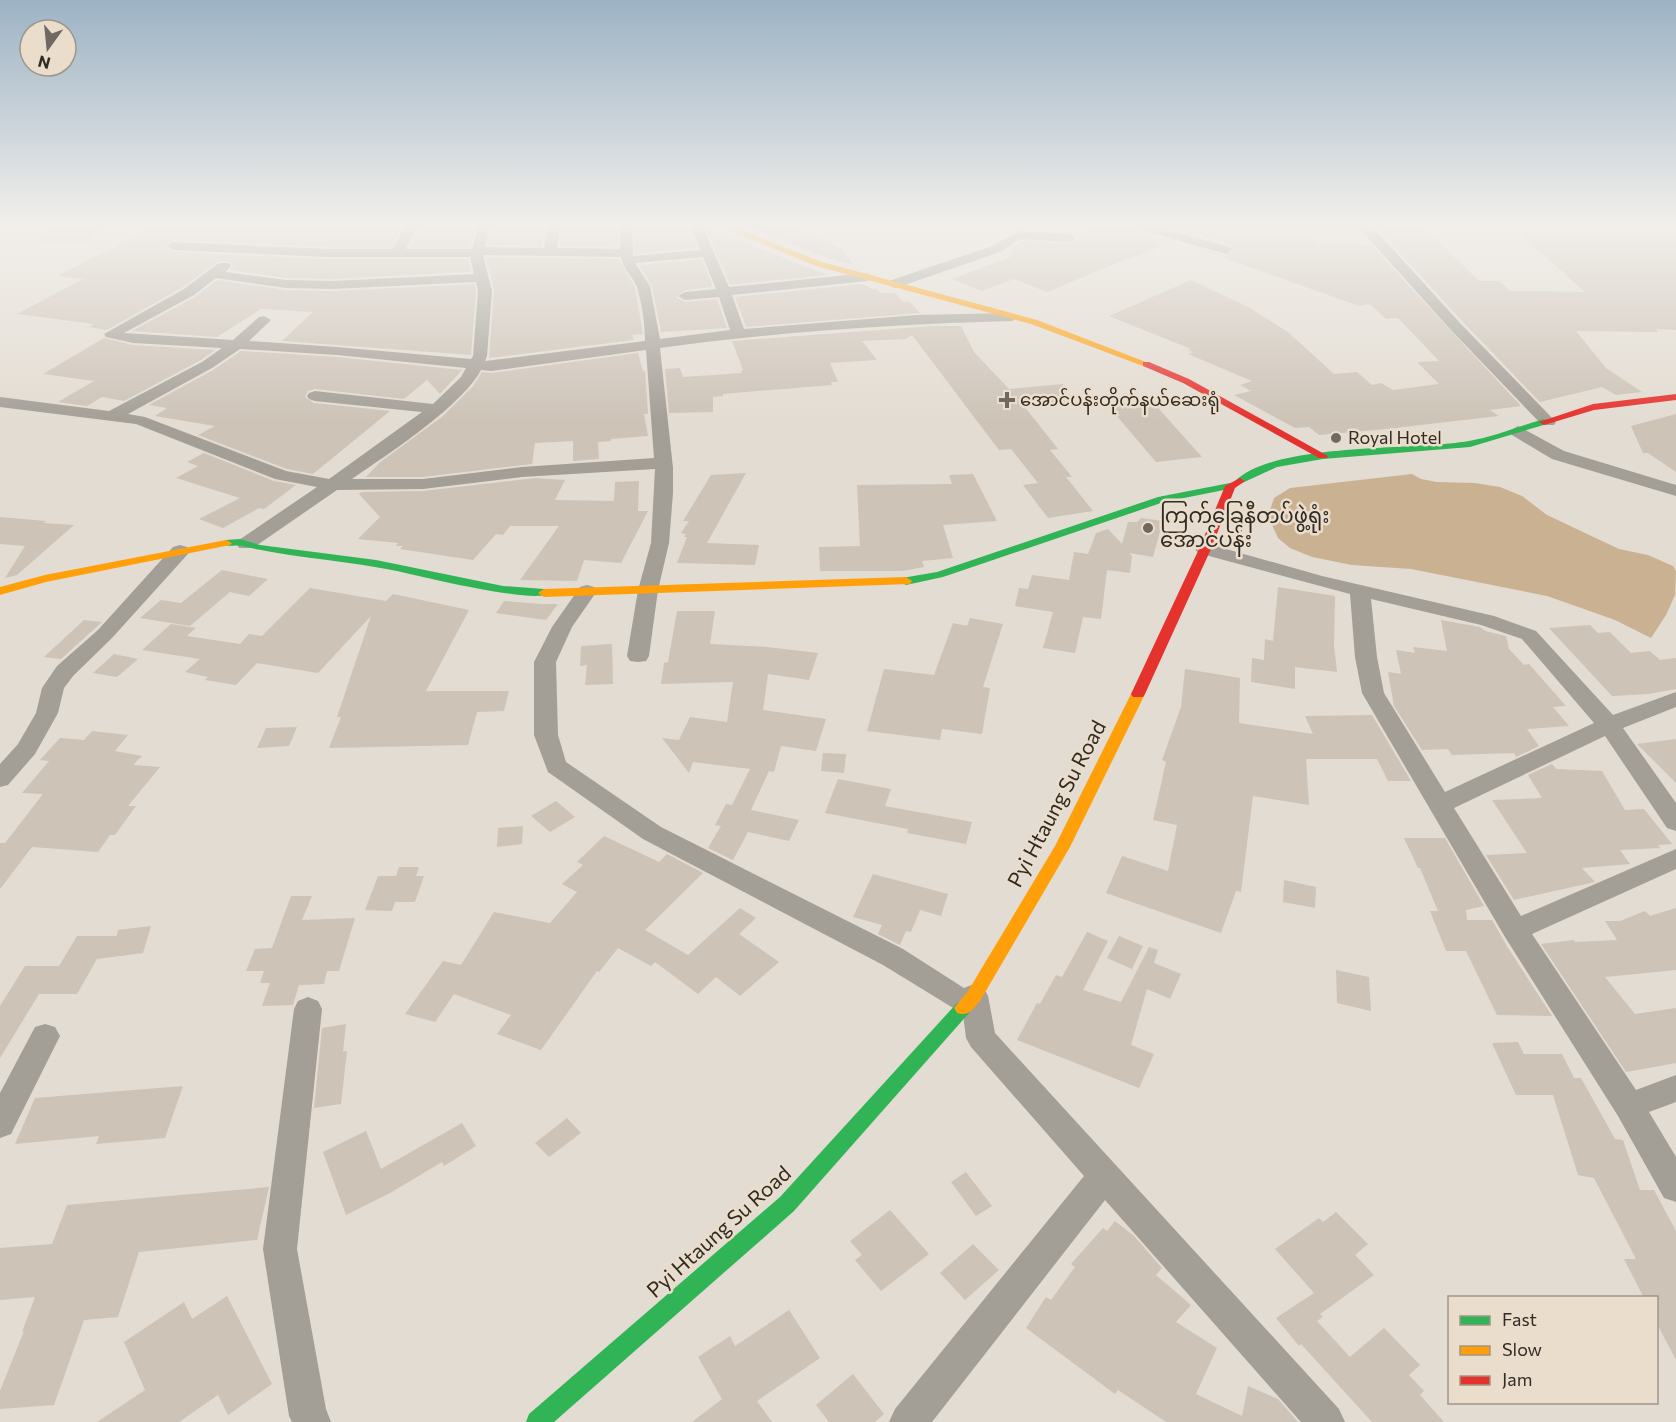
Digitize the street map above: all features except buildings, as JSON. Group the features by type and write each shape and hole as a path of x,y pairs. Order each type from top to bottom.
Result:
{"main road":[{"path":"914,289 1012,316 1118,352 1186,381 1323,456"},
{"path":"0,591 45,579 219,543 246,544 259,548 376,563 503,590 541,593 902,582 939,575 1162,499 1230,486 1274,464 1323,456 1470,444 1593,407 1676,397"},
{"name":"Pyi Htaung Su Road","path":"537,1422 787,1204 970,1000 1062,846 1141,688 1205,549 1230,486"}],"street":[{"path":"193,289 111,334 134,339 337,351 491,366 738,333 917,319 1012,316"},
{"path":"246,544 437,409 468,379 480,356 484,289"},
{"path":"638,656 648,590 660,543 664,493 652,326 644,289"},
{"path":"685,296 749,289"},
{"path":"1422,289 1548,422"},
{"path":"724,292 738,333"},
{"path":"112,416 207,365 236,345 264,320"},
{"path":"315,396 437,409"},
{"path":"0,402 112,416 148,423 281,475 332,485 423,484 522,472 663,463"},
{"path":"1518,430 1558,455 1676,491"},
{"path":"1205,549 1318,582 1486,620 1529,635 1610,725 1676,822"},
{"path":"0,779 27,749 47,713 52,688 65,671 105,634 180,551"},
{"path":"1360,590 1366,657 1373,693 1515,930 1629,1107 1676,1187"},
{"path":"587,591 562,627 545,662 546,735 556,766 652,833 893,957 970,1000 981,1038 1326,1422"},
{"path":"1439,805 1610,725 1676,699"},
{"path":"1515,930 1676,858"},
{"path":"308,1009 280,1249 308,1416 312,1422"},
{"path":"0,1124 45,1036"},
{"path":"1629,1107 1676,1088"},
{"path":"908,1422 1104,1175"}],"shaded area":[{"path":"1412,474 1421,479 1437,482 1475,483 1500,487 1522,496 1547,515 1619,549 1648,555 1673,566 1676,571 1675,595 1666,615 1651,638 1615,620 1547,596 1411,569 1352,565 1312,557 1290,548 1278,538 1268,516 1274,498 1290,488"}],"traffic: fast":[{"path":"1240,481 1274,464 1323,456 1470,444 1544,422"},
{"path":"906,581 939,575 1162,499 1230,486"},
{"path":"226,543 240,542 259,548 376,563 503,590 544,593"},
{"path":"537,1422 787,1204 963,1008"}],"traffic: slow":[{"path":"913,289 1034,322 1146,364"},
{"path":"0,591 45,579 226,543"},
{"path":"544,593 906,581"},
{"path":"963,1008 974,996 1062,847 1138,694"}],"traffic: jam":[{"path":"1146,364 1186,381 1323,456"},
{"path":"1544,422 1593,407 1676,397"},
{"path":"1138,694 1205,549 1230,486 1240,481"}],"place":[{"name":"အောင်ပန်းတိုက်နယ်ဆေးရုံ","path":"1007,400"},
{"name":"Royal Hotel","path":"1336,438"},
{"name":"ကြက်ခြေနီတပ်ဖွဲ့ရုံး အောင်ပန်း","path":"1148,528"}]}
